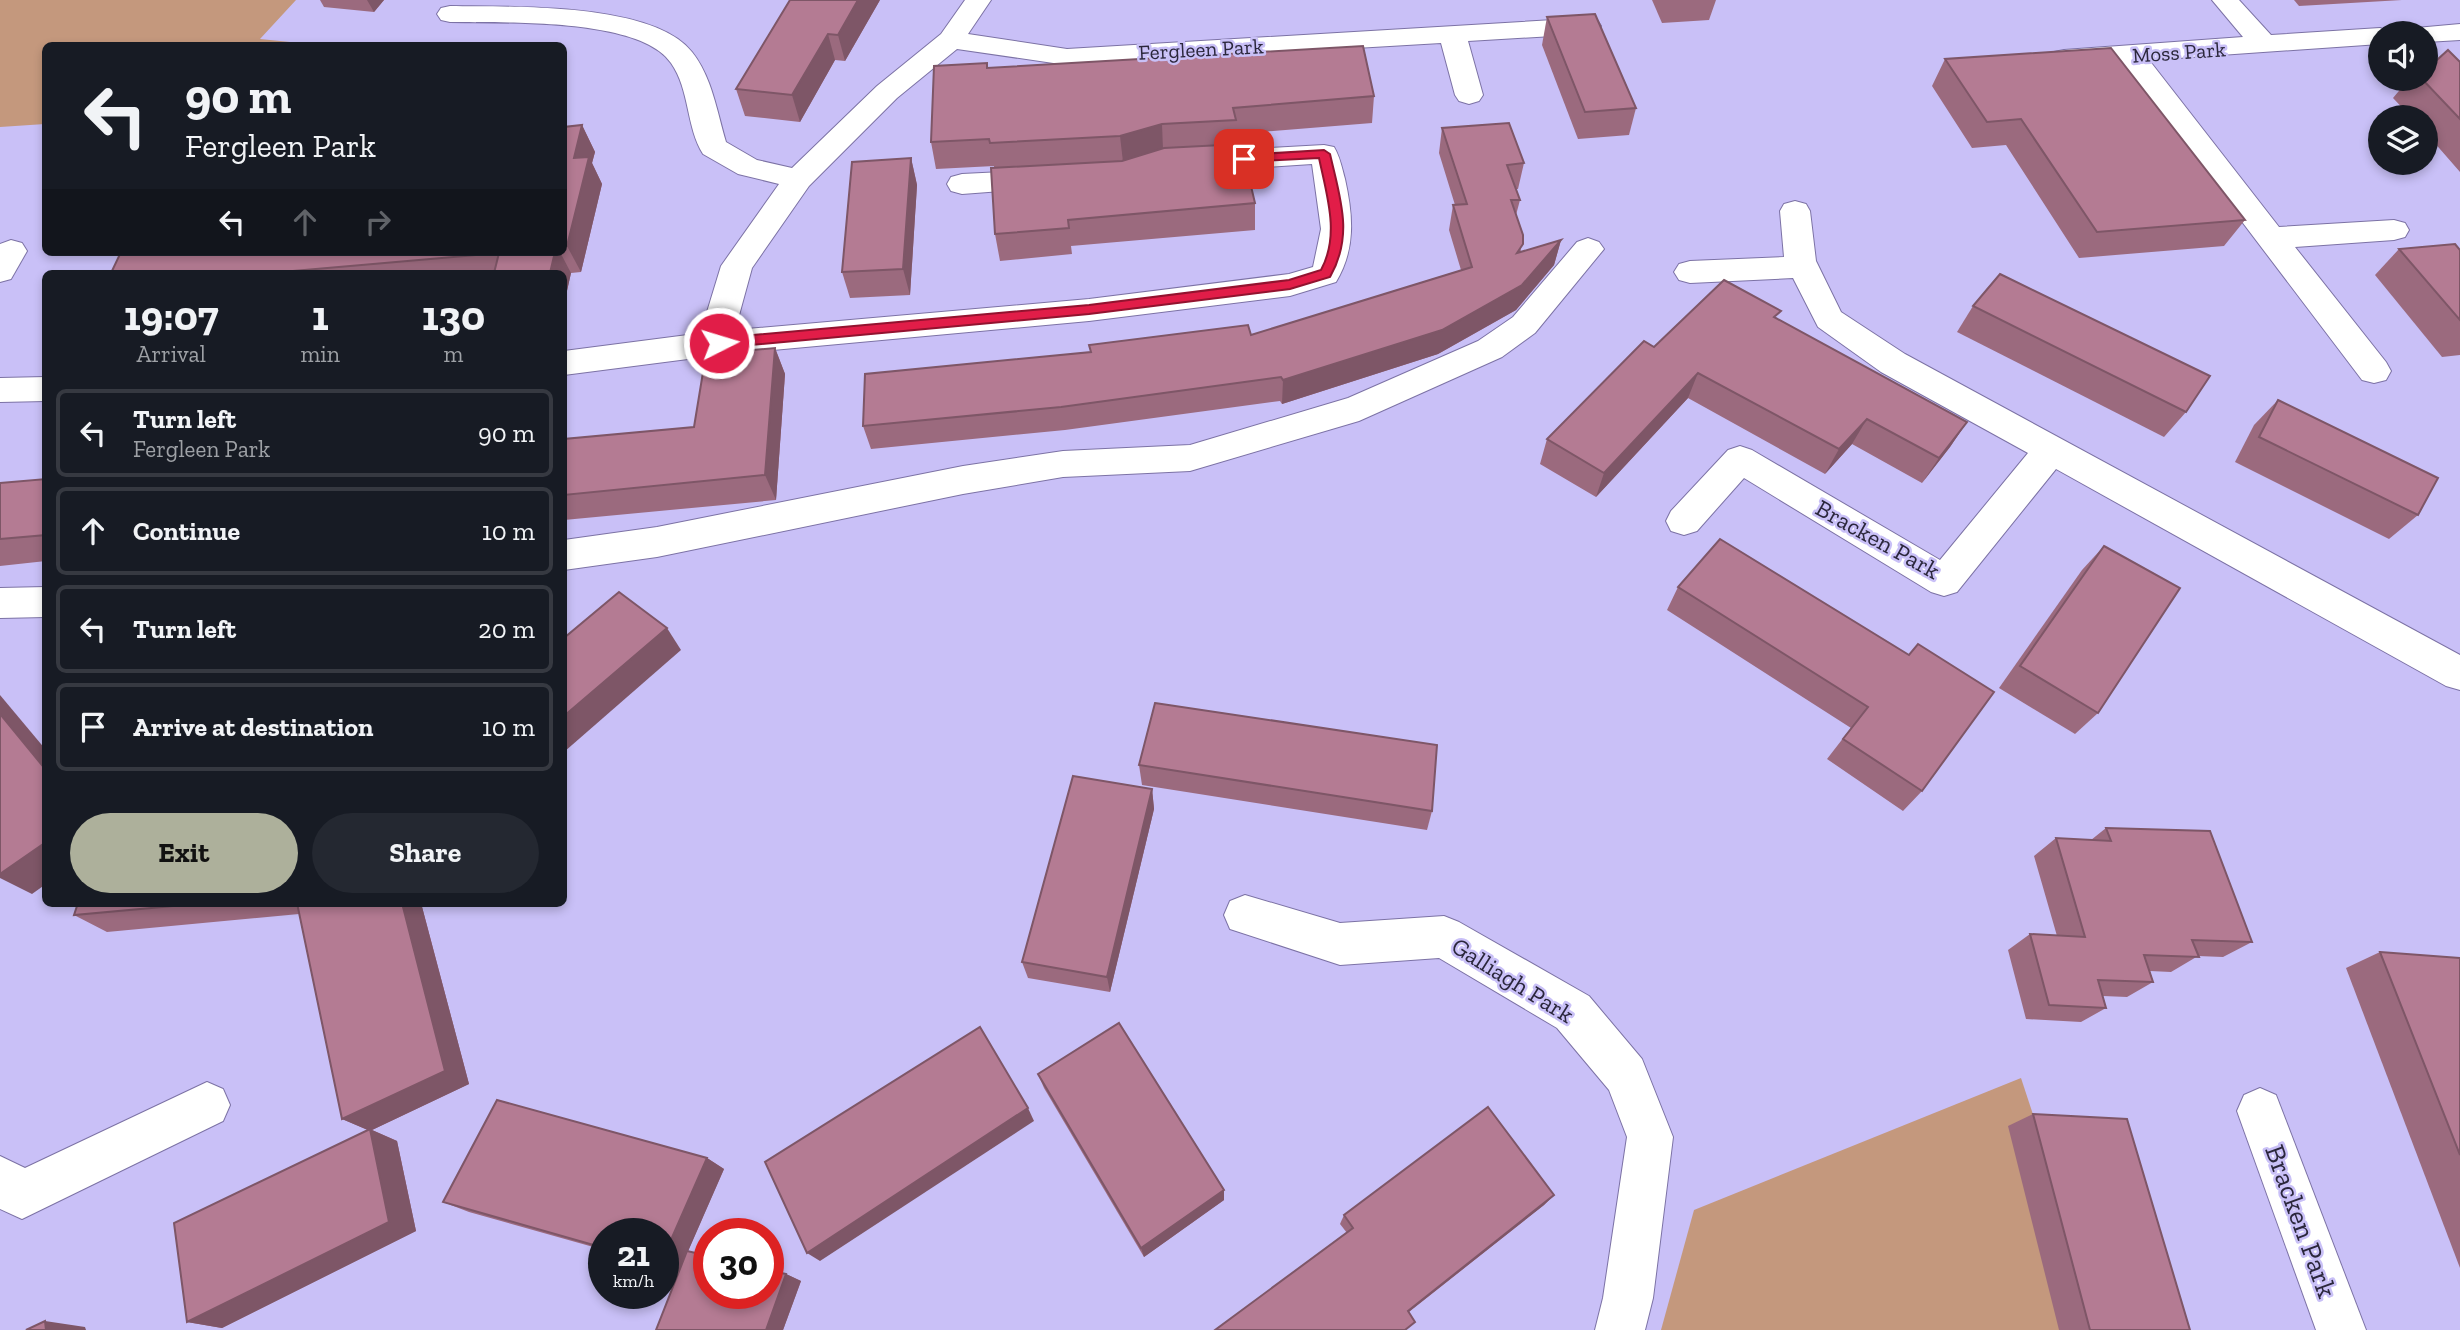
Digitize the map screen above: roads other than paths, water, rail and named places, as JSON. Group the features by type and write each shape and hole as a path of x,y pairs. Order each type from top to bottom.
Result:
{"street":[{"path":"719,343 719,325 737,266 799,179 887,92 951,40 978,0"},
{"path":"2225,0 2266,46"},
{"path":"450,14 583,20 646,31 680,54 695,84 713,147 748,167 799,179"},
{"name":"Fergleen Park","path":"951,40 1067,57 1587,26"},
{"path":"2438,33 2460,32"},
{"path":"1452,34 1469,95"},
{"name":"Moss Park","path":"2033,60 2368,37"},
{"path":"2130,55 2374,371"},
{"path":"567,363 719,343 1089,310 1290,285 1325,274 1335,255 1338,218 1324,154 1163,163"},
{"path":"962,184 1070,178"},
{"path":"1795,211 1800,261 1829,319 1893,363 2460,674"},
{"path":"2269,237 2394,230"},
{"path":"567,555 656,542 963,480 1063,464 1190,458 1359,408 1490,349 1524,326 1588,250"},
{"path":"1690,272 1803,267"},
{"path":"0,390 42,389"},
{"name":"Bracken Park","path":"1684,522 1740,459 1944,581 2051,450"},
{"path":"0,603 42,603"},
{"name":"Galliagh Park","path":"1245,915 1340,944 1444,937 1573,1012 1626,1075 1650,1137 1628,1298 1620,1330"},
{"path":"0,1180 22,1195 207,1105"},
{"name":"Bracken Park","path":"2260,1111 2341,1330"}]}
